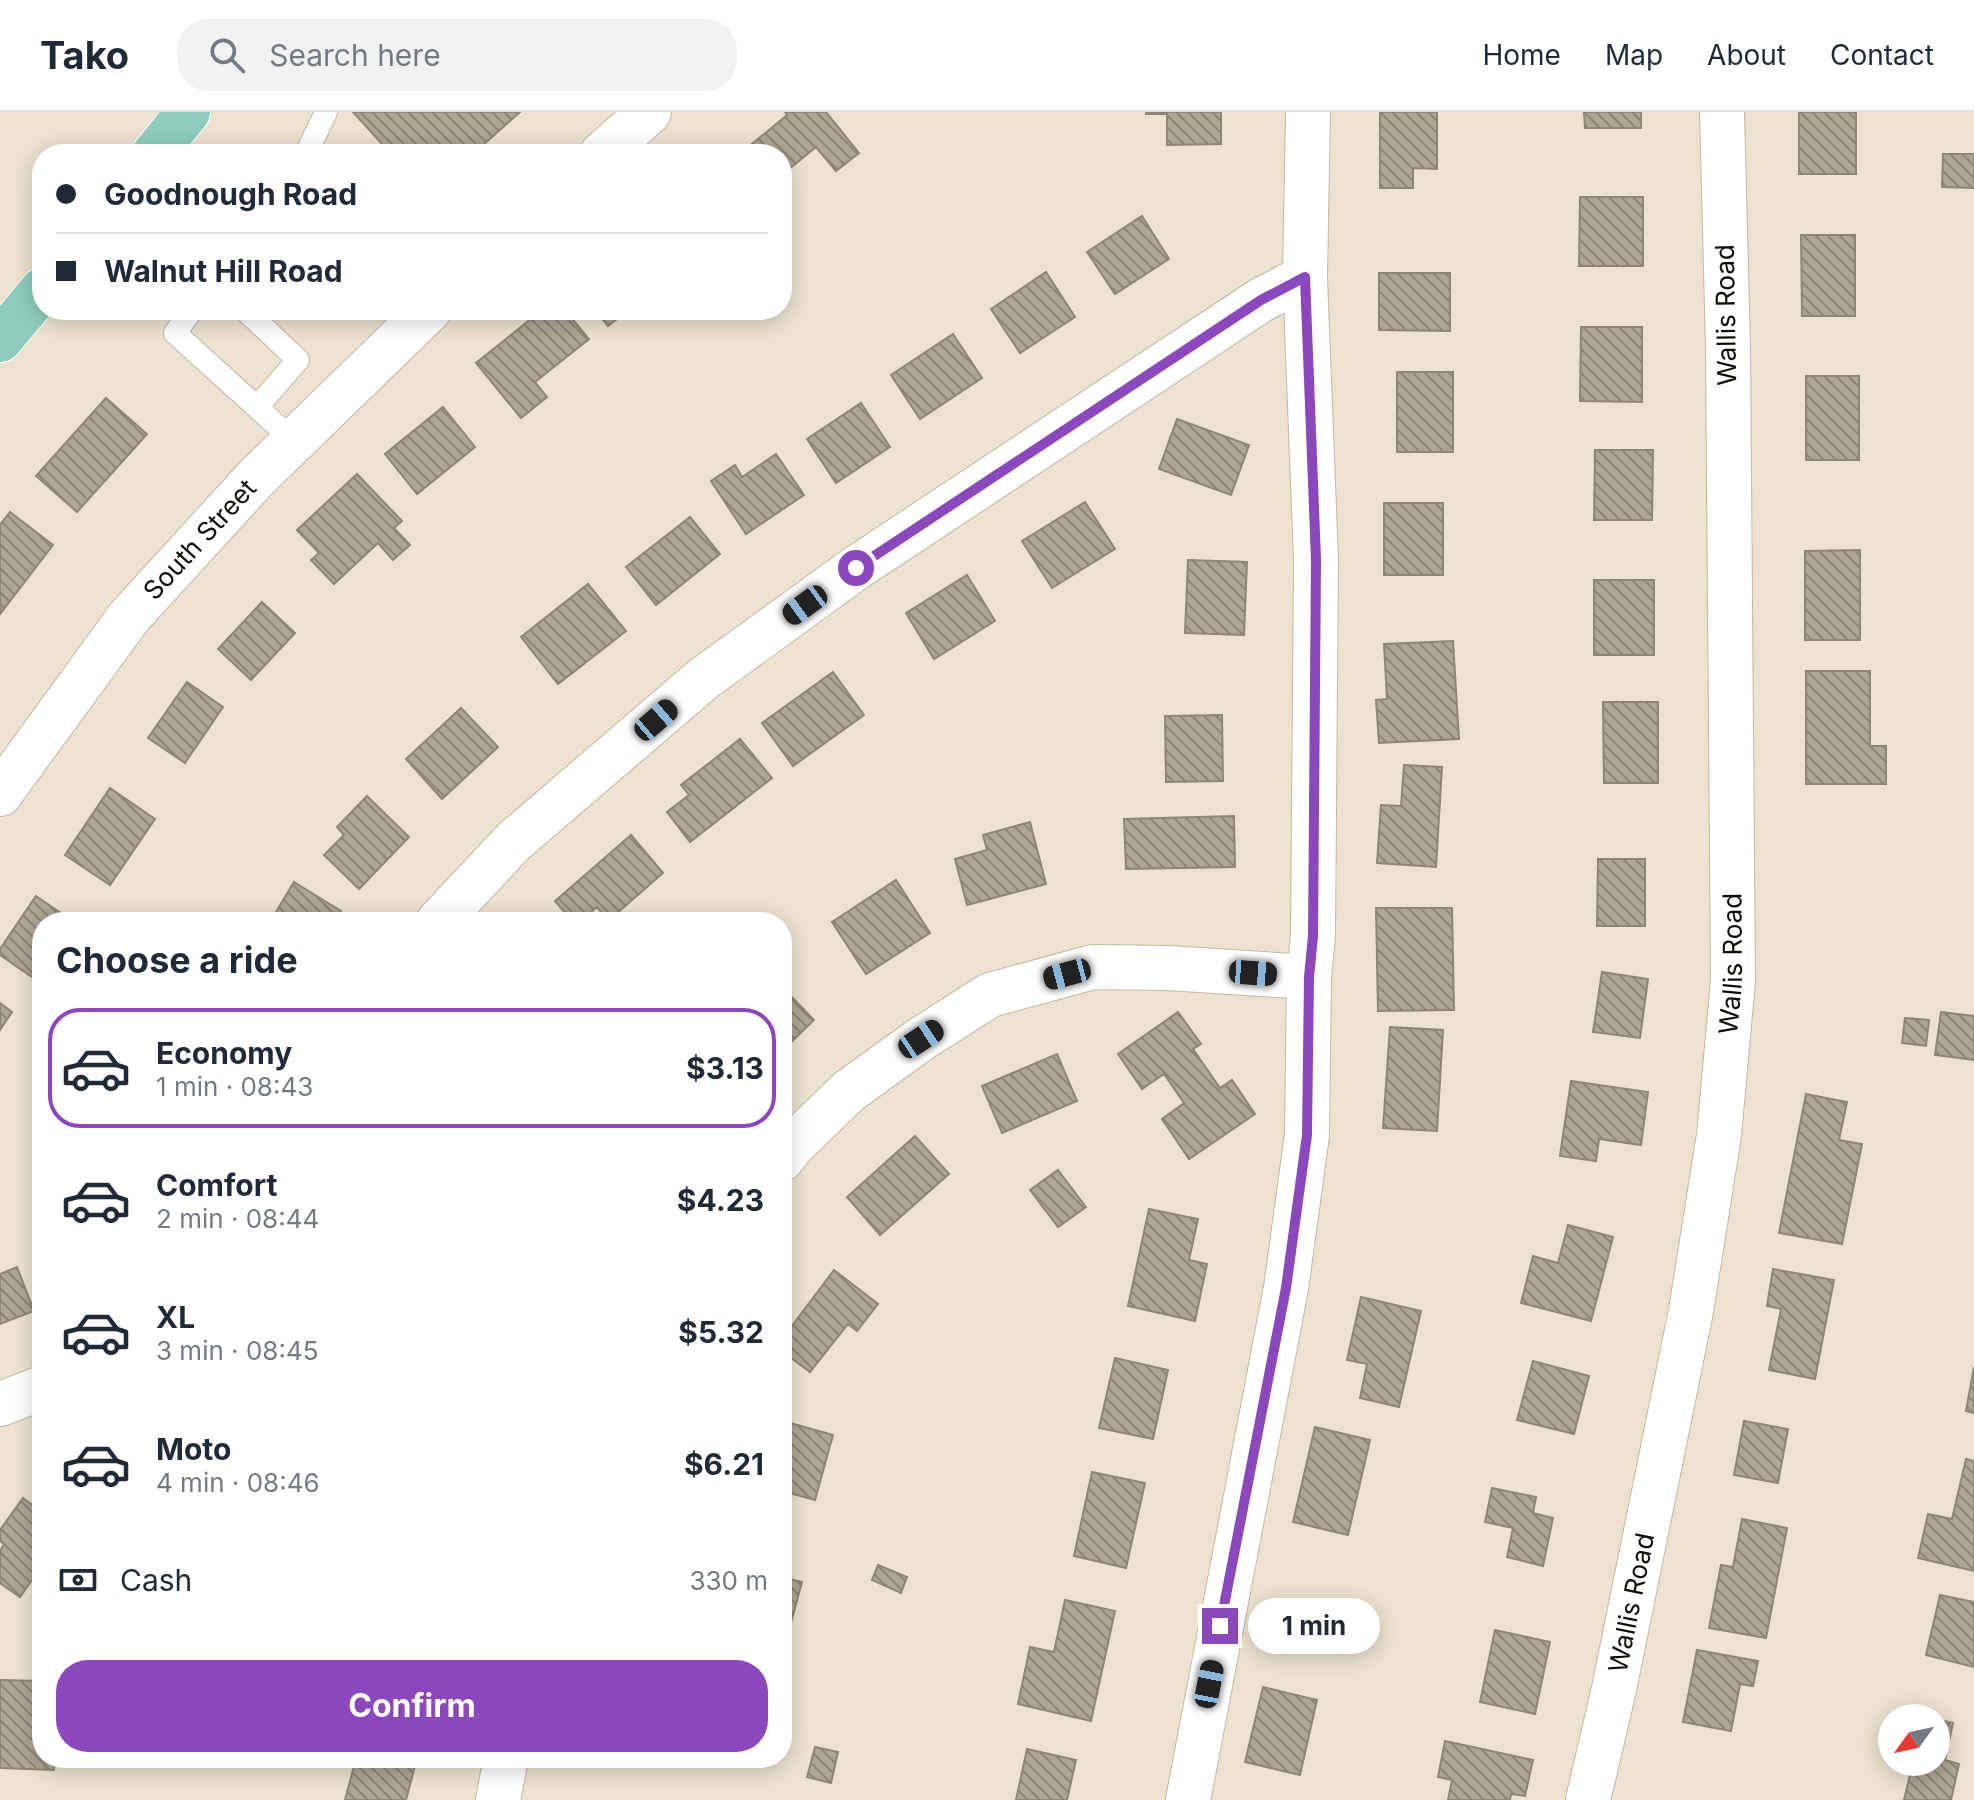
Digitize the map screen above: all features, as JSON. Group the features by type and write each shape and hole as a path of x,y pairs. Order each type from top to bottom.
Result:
{"main road":[{"path":"162,144 188,112"},
{"path":"0,340 32,302"}],"street":[{"path":"613,144 649,112"},
{"path":"1188,1800 1286,1288 1307,1135 1309,977 1313,936 1316,560 1305,277 1308,112"},
{"name":"Wallis Road","path":"1588,1800 1614,1689 1691,1311 1719,1135 1733,981 1728,348 1722,112"},
{"path":"447,912 514,841 703,679 869,560 1261,300 1305,277"},
{"name":"South Street","path":"0,794 129,617 256,478 408,320"},
{"path":"792,1146 849,1091 921,1039 990,995 1093,967 1168,968 1309,977"},
{"path":"0,1404 32,1392"},
{"path":"498,1800 504,1768"}],"lane":[{"path":"311,144 326,112"},
{"path":"185,320 175,333 294,441"},
{"path":"256,320 298,360 257,407"}],"building":[{"path":"353,112 520,112 484,144 382,144"},
{"path":"785,112 826,112 859,153 836,171 816,147 792,167 792,144 752,144 787,115"},
{"path":"1146,112 1221,112 1221,144 1167,145 1167,114"},
{"path":"1380,112 1437,112 1437,169 1413,168 1413,188 1380,188"},
{"path":"1584,112 1641,112 1641,128 1585,128"},
{"path":"1799,112 1856,112 1856,174 1799,174"},
{"path":"1943,154 1974,154 1974,188 1942,187"},
{"path":"1580,197 1643,197 1643,266 1579,266"},
{"path":"1142,216 1169,259 1115,294 1087,252"},
{"path":"1801,235 1855,235 1855,316 1802,316"},
{"path":"1046,272 1075,317 1020,353 991,309"},
{"path":"1379,273 1450,273 1450,331 1379,330"},
{"path":"530,320 573,320 589,339 535,382 547,397 521,418 476,363"},
{"path":"1581,327 1642,327 1642,402 1580,401"},
{"path":"953,334 982,378 920,419 891,375"},
{"path":"1397,372 1453,372 1453,452 1397,452"},
{"path":"1806,376 1859,376 1859,460 1806,460"},
{"path":"106,398 147,434 77,512 36,476"},
{"path":"861,403 890,447 836,483 807,439"},
{"path":"443,407 475,447 417,494 385,454"},
{"path":"1177,419 1249,445 1231,495 1159,469"},
{"path":"1595,450 1653,450 1652,520 1594,520"},
{"path":"776,454 804,495 746,534 711,481 735,465 742,477"},
{"path":"357,474 402,521 394,528 410,545 393,560 378,543 334,584 311,560 319,553 297,530"},
{"path":"1085,502 1115,549 1052,588 1022,541"},
{"path":"1384,503 1443,503 1443,575 1384,575"},
{"path":"10,512 53,545 0,614 0,525"},
{"path":"690,517 720,554 656,605 626,567"},
{"path":"1860,550 1860,640 1805,640 1805,551"},
{"path":"1188,560 1247,562 1244,635 1185,633"},
{"path":"967,575 995,621 934,659 906,613"},
{"path":"1594,580 1654,580 1654,655 1594,655"},
{"path":"588,584 626,631 558,684 521,637"},
{"path":"262,602 295,633 251,680 218,649"},
{"path":"1453,641 1459,739 1379,743 1376,700 1387,699 1384,644"},
{"path":"1806,671 1870,671 1870,746 1886,746 1886,784 1806,784"},
{"path":"833,672 864,715 793,766 762,723"},
{"path":"187,682 223,707 185,763 148,738"},
{"path":"1603,702 1658,702 1658,783 1604,783"},
{"path":"461,708 498,747 442,799 406,759"},
{"path":"1222,715 1223,781 1166,782 1165,716"},
{"path":"740,739 772,778 690,842 667,812 689,795 681,785"},
{"path":"1404,765 1442,767 1436,867 1377,863 1381,805 1401,806"},
{"path":"110,788 155,819 110,885 65,855"},
{"path":"367,796 409,837 359,889 324,855 344,835 337,827"},
{"path":"1234,816 1235,867 1126,869 1124,819"},
{"path":"1030,822 1046,884 967,905 955,859 987,850 983,835"},
{"path":"631,835 663,873 618,912 601,912 597,907 591,912 564,912 555,901"},
{"path":"1598,859 1645,859 1645,926 1597,926"},
{"path":"896,880 930,933 866,974 832,922"},
{"path":"294,882 341,911 340,912 276,912"},
{"path":"36,896 59,912 32,912 32,977 0,955 0,949"},
{"path":"1376,908 1452,908 1454,1010 1378,1011"},
{"path":"1602,972 1648,979 1640,1038 1593,1032"},
{"path":"792,997 814,1020 792,1041"},
{"path":"0,1003 12,1012 0,1030"},
{"path":"1178,1012 1201,1044 1193,1049 1220,1088 1232,1080 1255,1114 1189,1159 1162,1119 1184,1103 1164,1074 1142,1089 1118,1054"},
{"path":"1941,1012 1974,1016 1974,1060 1935,1055"},
{"path":"1905,1018 1929,1020 1926,1046 1902,1043"},
{"path":"1390,1027 1443,1030 1437,1131 1383,1128"},
{"path":"1057,1054 1077,1101 1002,1133 982,1086"},
{"path":"1571,1081 1648,1092 1641,1145 1599,1139 1596,1161 1560,1156"},
{"path":"1806,1094 1847,1102 1839,1140 1862,1144 1842,1244 1779,1233"},
{"path":"915,1136 949,1174 880,1235 847,1197"},
{"path":"1058,1170 1086,1207 1058,1227 1030,1190"},
{"path":"1149,1209 1198,1219 1189,1260 1207,1264 1195,1321 1128,1306"},
{"path":"1568,1225 1613,1237 1591,1321 1521,1303 1533,1256 1558,1263"},
{"path":"17,1267 32,1312 0,1324 0,1274"},
{"path":"1773,1269 1834,1280 1815,1379 1769,1370 1781,1309 1767,1306"},
{"path":"834,1270 878,1304 857,1331 848,1324 810,1372 792,1358 792,1326"},
{"path":"1361,1297 1421,1311 1399,1407 1360,1398 1367,1364 1347,1360"},
{"path":"1115,1358 1168,1370 1153,1439 1099,1428"},
{"path":"1533,1361 1589,1376 1574,1434 1517,1420"},
{"path":"1974,1367 1974,1413 1966,1411"},
{"path":"1744,1421 1788,1429 1778,1483 1734,1475"},
{"path":"792,1424 833,1435 815,1500 792,1494"},
{"path":"1315,1427 1370,1440 1348,1535 1293,1522"},
{"path":"1966,1459 1974,1461 1974,1571 1918,1558 1928,1514 1952,1519"},
{"path":"1092,1472 1145,1483 1126,1568 1074,1556"},
{"path":"1492,1488 1536,1497 1533,1513 1553,1518 1543,1566 1507,1557 1513,1528 1485,1522"},
{"path":"23,1498 32,1505 32,1580 20,1597 0,1583 0,1551 4,1544 0,1541 0,1530"},
{"path":"1742,1519 1787,1528 1766,1638 1709,1628 1721,1565 1733,1567"},
{"path":"878,1565 907,1577 901,1593 872,1580"},
{"path":"792,1580 802,1582 792,1619"},
{"path":"1940,1595 1974,1602 1974,1667 1926,1655"},
{"path":"1065,1600 1115,1611 1091,1721 1018,1704 1030,1647 1054,1652"},
{"path":"1495,1630 1550,1642 1535,1714 1480,1702"},
{"path":"1697,1650 1758,1661 1753,1686 1740,1684 1731,1731 1683,1722"},
{"path":"0,1680 32,1681 32,1768 54,1770 0,1768"},
{"path":"1263,1687 1317,1700 1300,1775 1245,1762"},
{"path":"1445,1741 1533,1760 1525,1796 1511,1794 1510,1800 1448,1800 1452,1780 1438,1777"},
{"path":"815,1747 838,1752 831,1783 807,1777"},
{"path":"1027,1749 1076,1760 1067,1800 1016,1800"},
{"path":"1950,1761 1959,1764 1951,1800 1904,1800 1910,1776 1950,1776"},
{"path":"353,1768 414,1768 406,1800 345,1800"}],"route":[{"path":"856,568 1261,300 1305,277 1316,560 1313,936 1309,977 1307,1135 1286,1288 1220,1626"}]}
